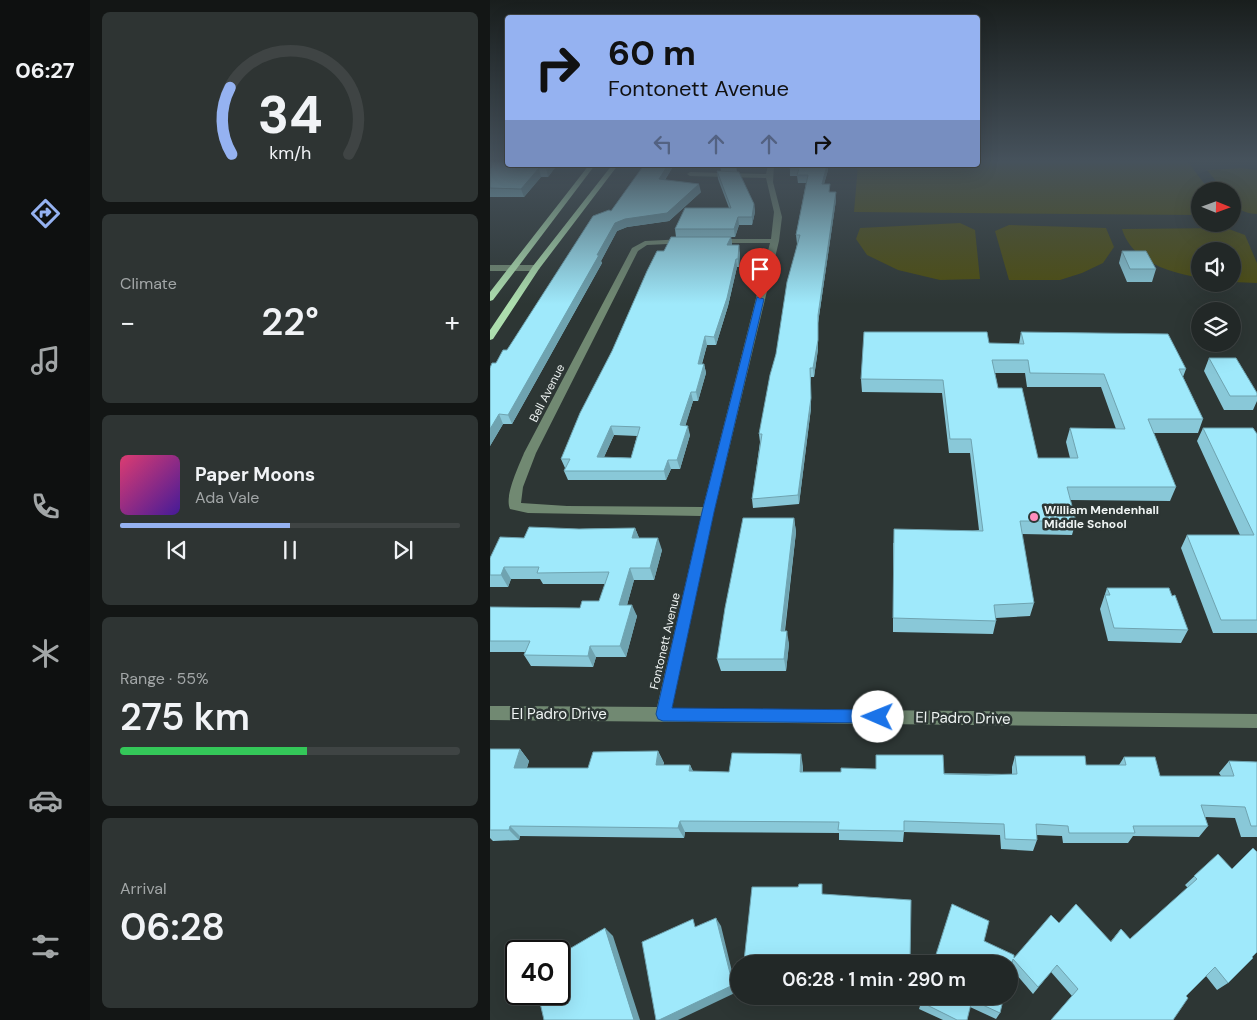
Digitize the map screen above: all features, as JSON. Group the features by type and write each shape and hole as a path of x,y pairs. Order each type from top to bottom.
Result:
{"main road":[{"path":"490,298 558,209"},
{"path":"490,337 536,268 582,209"}],"street":[{"name":"Fontonett Avenue","path":"663,714 708,512 775,241 777,209"},
{"name":"Bell Avenue","path":"708,512 557,510 528,509 514,506 517,487 530,453 635,250 645,242 775,241"},
{"path":"490,268 536,268"},
{"name":"El Padro Drive","path":"490,713 1257,721"}],"shaded area":[{"path":"854,209 1191,209 1191,215 854,212"},
{"path":"1241,209 1257,209 1257,214 1246,212"},
{"path":"960,223 975,230 980,279 940,280 898,270 867,255 856,239 860,228"},
{"path":"1009,225 1106,228 1114,247 1103,263 1082,273 1060,280 1009,280 995,231"},
{"path":"1191,228 1191,232 1237,232 1245,235 1257,263 1257,283 1241,282 1241,242 1191,242 1191,276 1164,269 1153,264 1134,250 1122,229"}],"building":[{"path":"613,209 672,209 667,213 625,219 615,223 597,255 599,255 508,415 499,414 490,429 490,368 492,363 496,363 503,350 507,350 593,216 611,211"},
{"path":"685,209 753,209 752,217 738,217 734,229 675,229"},
{"path":"801,209 834,209 818,315 818,340 813,368 810,368 811,398 798,495 752,499 762,434 759,434 770,375 776,354 787,282 800,235 796,235"},
{"path":"671,237 731,237 727,245 739,245 738,259 736,259 727,298 714,337 705,336 698,364 704,364 696,392 691,392 680,425 688,426 677,460 668,460 664,471 564,471 570,459 561,459 580,413 612,351 657,251 664,251","holes":["611,426 640,427 631,458 597,457"]},
{"path":"1122,251 1146,251 1156,269 1130,269"},
{"path":"864,332 987,332 989,343 1024,344 1021,332 1168,334 1186,369 1179,369 1203,419 1148,419 1176,487 1067,487 1076,521 1020,521 1034,603 994,605 996,621 893,618 894,529 983,531 971,439 950,439 943,380 861,379","holes":["992,360 1028,360 1030,373 1104,374 1125,429 1070,428 1078,458 1038,458 1022,388 998,388"]},
{"path":"1209,358 1236,358 1257,396 1230,396"},
{"path":"1203,428 1253,428 1257,434 1257,620 1221,620 1187,535 1254,535"},
{"path":"743,518 794,518 781,631 787,631 784,659 717,659"},
{"path":"529,527 579,529 635,528 632,538 658,538 650,568 630,568 619,605 632,605 620,646 590,646 588,656 524,655 530,641 490,641 490,607 580,608 582,601 599,601 609,572 537,573 539,567 504,567 501,575 490,575 490,558 500,537 524,538"},
{"path":"1107,588 1169,588 1172,596 1175,595 1188,630 1114,628 1105,595 1110,595"},
{"path":"490,749 520,749 514,768 588,768 593,752 658,751 656,765 690,765 689,771 729,772 732,753 801,754 800,772 841,772 841,768 876,769 876,755 943,755 944,774 986,775 1017,774 1015,756 1085,756 1086,765 1126,765 1124,757 1155,757 1160,776 1234,776 1229,761 1257,762 1257,826 1251,826 1245,807 1201,805 1208,826 1133,826 1135,833 1069,833 1068,826 1036,824 1037,840 1005,839 1004,824 904,821 904,831 838,830 839,822 680,821 678,828 510,826 509,830 490,830"},
{"path":"1253,848 1257,852 1257,952 1228,983 1215,967 1186,996 1188,998 1173,1020 1051,1020 1078,989 1057,965 1038,987 1018,965 1017,955 1051,915 1059,923 1076,904 1111,942 1121,929 1130,939 1197,879 1194,876 1218,854 1232,869"},
{"path":"799,884 822,884 822,894 911,900 910,955 745,955 752,887 798,887"},
{"path":"952,904 989,921 984,941 1014,955 936,955"},
{"path":"716,918 730,973 730,986 656,1020 642,942 693,919 695,927"},
{"path":"605,928 634,1020 544,1020 541,1005 570,1005 570,949"},
{"path":"927,1005 971,1005 967,1020 957,1020"},
{"path":"983,1005 1002,1005 1000,1013"}],"place":[{"name":"William Mendenhall Middle School","path":"1034,517"}],"route":[{"path":"760,299 708,512 663,714 878,717"}]}
